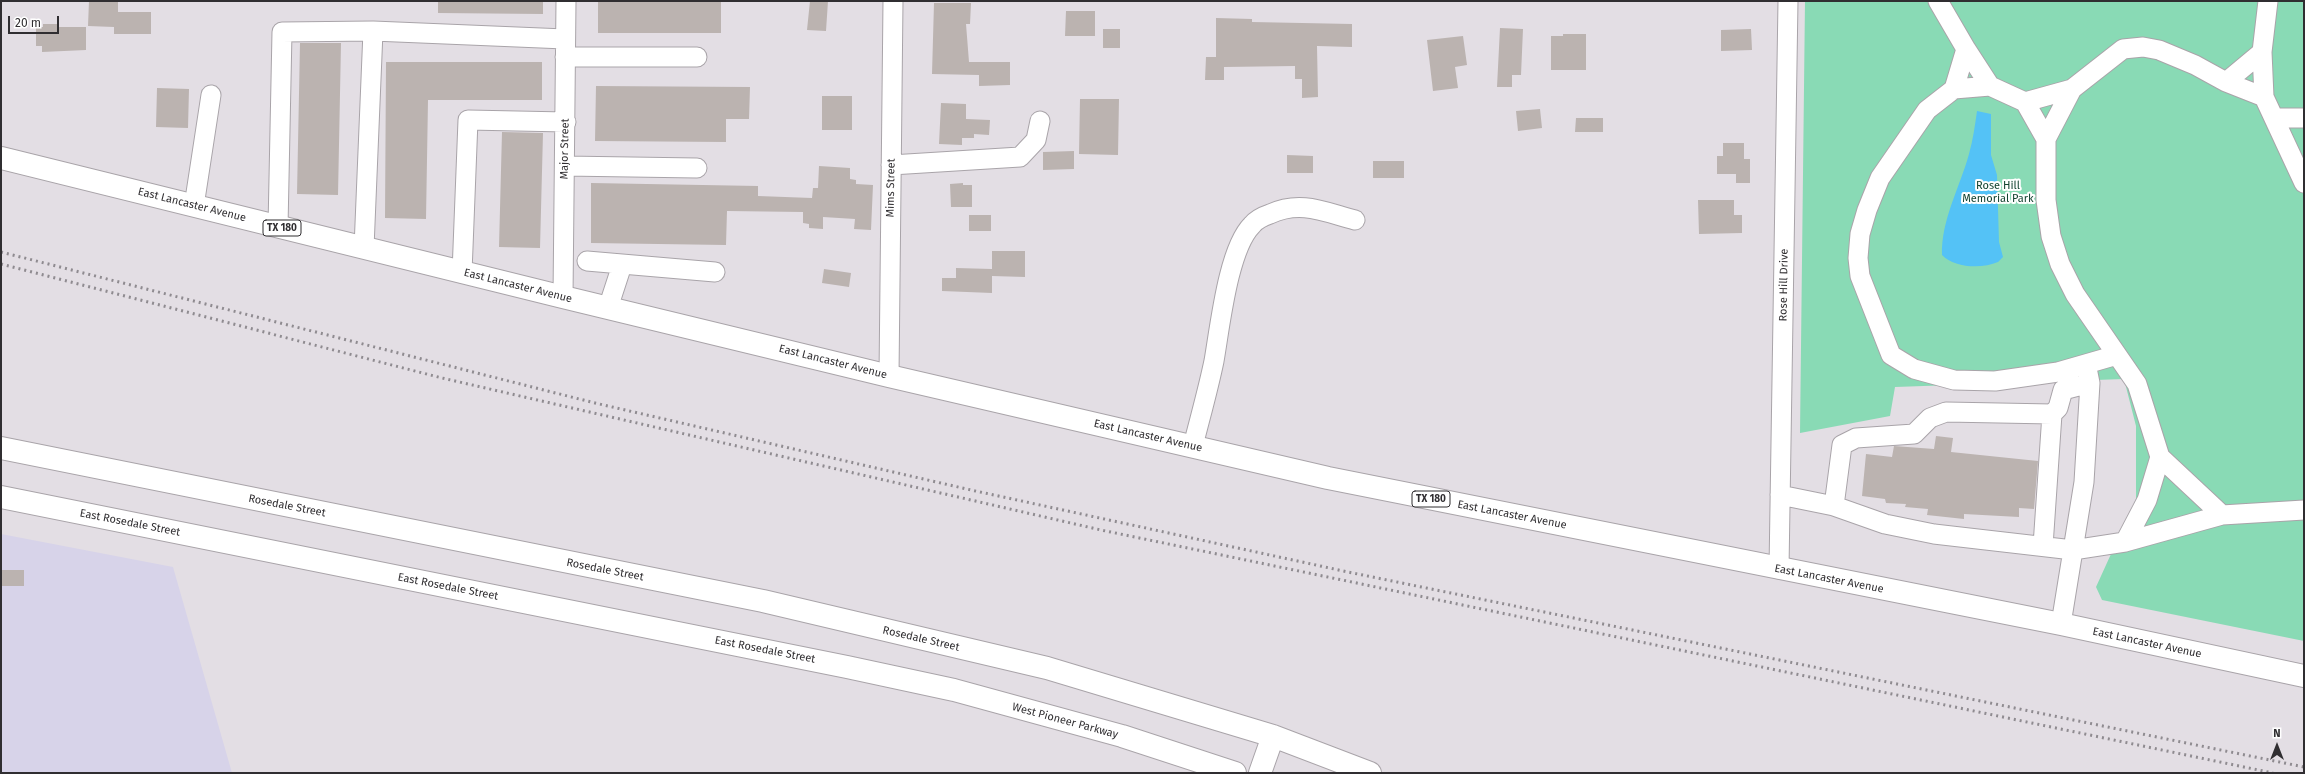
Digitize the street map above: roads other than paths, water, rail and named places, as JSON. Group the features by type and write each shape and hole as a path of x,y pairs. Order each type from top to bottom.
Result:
{"main road":[{"name":"East Lancaster Avenue","path":"1,158 563,298 889,376 1328,478 2061,624 2304,676"},
{"name":"Rosedale Street","path":"1,448 763,601 1047,668 1273,736"},
{"name":"East Rosedale Street","path":"1,497 894,677"},
{"name":"West Pioneer Parkway","path":"894,677 954,690 1122,736 1235,773"},
{"path":"1260,773 1273,736 1370,773"}],"street":[{"name":"Major Street","path":"563,298 566,122 566,1"},
{"name":"Mims Street","path":"889,376 893,1"},
{"name":"Rose Hill Drive","path":"1779,569 1788,1"},
{"path":"1938,1 1990,86"},
{"path":"2268,1 2262,52 2264,97 2304,183"},
{"path":"364,248 373,31"},
{"path":"278,227 282,32 373,31 565,48 697,57"},
{"path":"2025,102 2072,89 2123,49 2143,47 2159,50 2178,57 2226,82 2264,97"},
{"path":"1954,89 1966,49"},
{"path":"2226,82 2262,52"},
{"path":"2046,139 2025,102 1990,86 1954,89 1927,110 1880,178 1867,210 1860,234 1858,258 1860,276 1891,355 1914,369 1954,380 1995,381 2058,372 2118,355"},
{"path":"2072,89 2046,139 2046,200 2051,236 2060,264 2075,294 2137,384 2160,457 2222,514"},
{"path":"194,206 211,95"},
{"path":"2274,118 2304,118"},
{"path":"462,272 468,120 566,122"},
{"path":"891,165 1020,157 1036,140 1040,121"},
{"path":"565,166 697,168"},
{"path":"1193,446 1213,363 1231,271 1240,245 1252,225 1274,212 1295,206 1306,207 1355,220"},
{"path":"587,261 715,272"},
{"path":"608,308 622,265"},
{"path":"2061,624 2084,482 2090,383 2087,363"},
{"path":"2043,546 2052,414 2058,408 2063,390 2090,383"},
{"path":"1834,506 1842,444 1856,438 1914,434 1930,418 1946,412 2052,414"},
{"path":"2125,542 2147,500 2160,457"},
{"path":"1780,496 1834,506 1892,526 1934,534 2073,550 2125,542 2222,514 2304,510"}],"water":[{"path":"1977,111 1991,114 1991,155 1997,175 1999,242 2003,257 1998,262 1984,266 1968,266 1954,263 1942,255 1948,216 1969,154"}],"railway":[{"path":"1,252 595,403 971,490 1348,572 2304,767"},
{"path":"1,264 442,378 1101,530 2273,773"}],"park label":[{"name":"Rose Hill Memorial Park","path":"1998,192"}]}
